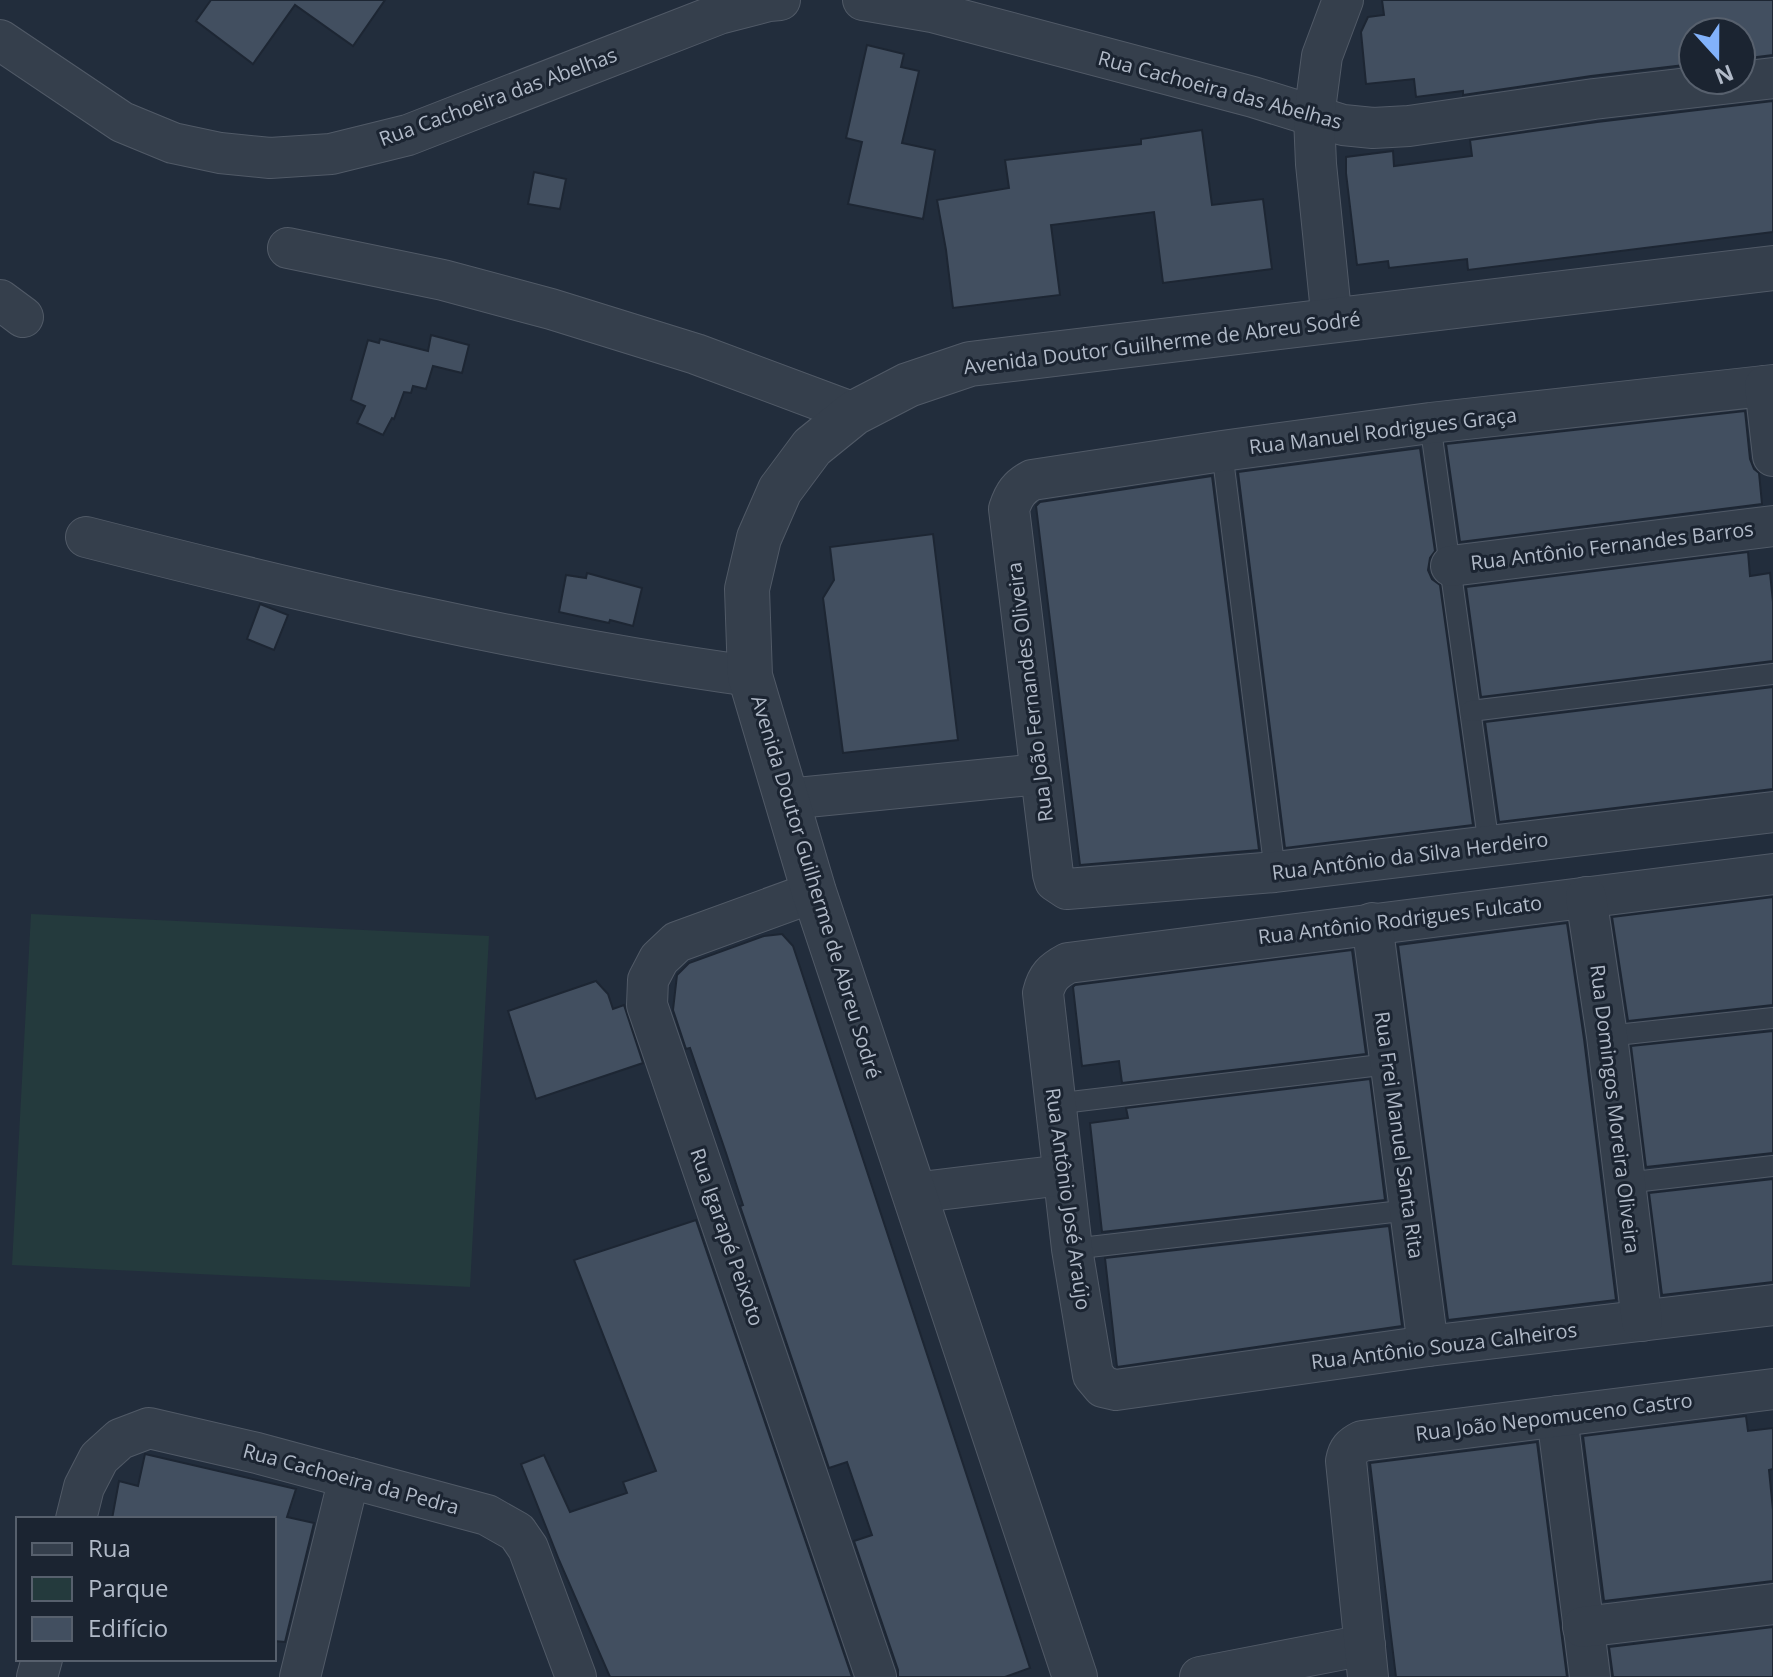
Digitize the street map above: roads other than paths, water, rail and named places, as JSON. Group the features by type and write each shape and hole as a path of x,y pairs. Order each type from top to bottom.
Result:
{"street":[{"name":"Rua Cachoeira das Abelhas","path":"0,40 122,122 173,143 220,153 270,158 331,154 408,135 719,14 780,0"},
{"name":"Rua Cachoeira das Abelhas","path":"863,0 932,12 1253,97 1343,125 1373,128 1409,126 1594,99 1773,78"},
{"path":"1332,322 1314,117 1322,56 1343,0"},
{"path":"288,248 443,280 551,309 696,354 854,413"},
{"name":"Avenida Doutor Guilherme de Abreu Sodré","path":"1075,1677 814,892 750,676 747,589 759,538 780,490 812,447 854,413 908,385 970,364 1773,268"},
{"path":"1769,386 1773,456"},
{"name":"Rua Manuel Rodrigues Graça","path":"1009,509 1013,496 1021,486 1032,480 1430,423 1769,386"},
{"name":"Rua João Fernandes Oliveira","path":"1009,509 1053,874"},
{"name":"Rua Antônio Fernandes Barros","path":"1451,566 1773,526"},
{"path":"86,537 389,611 750,676"},
{"path":"787,799 1040,774"},
{"name":"Rua Antônio da Silva Herdeiro","path":"1053,874 1055,881 1067,889 1275,872 1773,812"},
{"name":"Rua Antônio Rodrigues Fulcato","path":"1043,993 1046,980 1054,970 1068,963 1773,874"},
{"name":"Rua Igarapé Peixoto","path":"814,892 677,942 659,959 648,980 647,1005 876,1677"},
{"name":"Rua Domingos Moreira Oliveira","path":"1586,897 1607,1036 1642,1321"},
{"name":"Rua Frei Manuel Santa Rita","path":"1372,923 1428,1346"},
{"name":"Rua Antônio José Araújo","path":"1043,993 1072,1249 1093,1375 1103,1387 1116,1390"},
{"path":"913,1193 1063,1175"},
{"name":"Rua Antônio Souza Calheiros","path":"1116,1390 1428,1346 1773,1305"},
{"name":"Rua João Nepomuceno Castro","path":"1366,1661 1346,1461 1348,1451 1362,1441 1773,1389"},
{"path":"1557,1416 1590,1677"},
{"name":"Rua Cachoeira da Pedra","path":"76,1517 84,1487 99,1458 120,1439 149,1428 257,1453 487,1515 517,1532 528,1548 576,1677"},
{"path":"300,1677 349,1478"},
{"path":"1583,1627 1773,1604"},
{"path":"1200,1677 1366,1661"}],"lane":[{"path":"1430,423 1489,846"},
{"path":"1222,451 1275,872"},
{"path":"1471,711 1773,674"},
{"path":"1607,1036 1773,1018"},
{"path":"1054,1104 1389,1064"},
{"path":"1625,1183 1773,1166"},
{"path":"1072,1249 1410,1210"}]}
